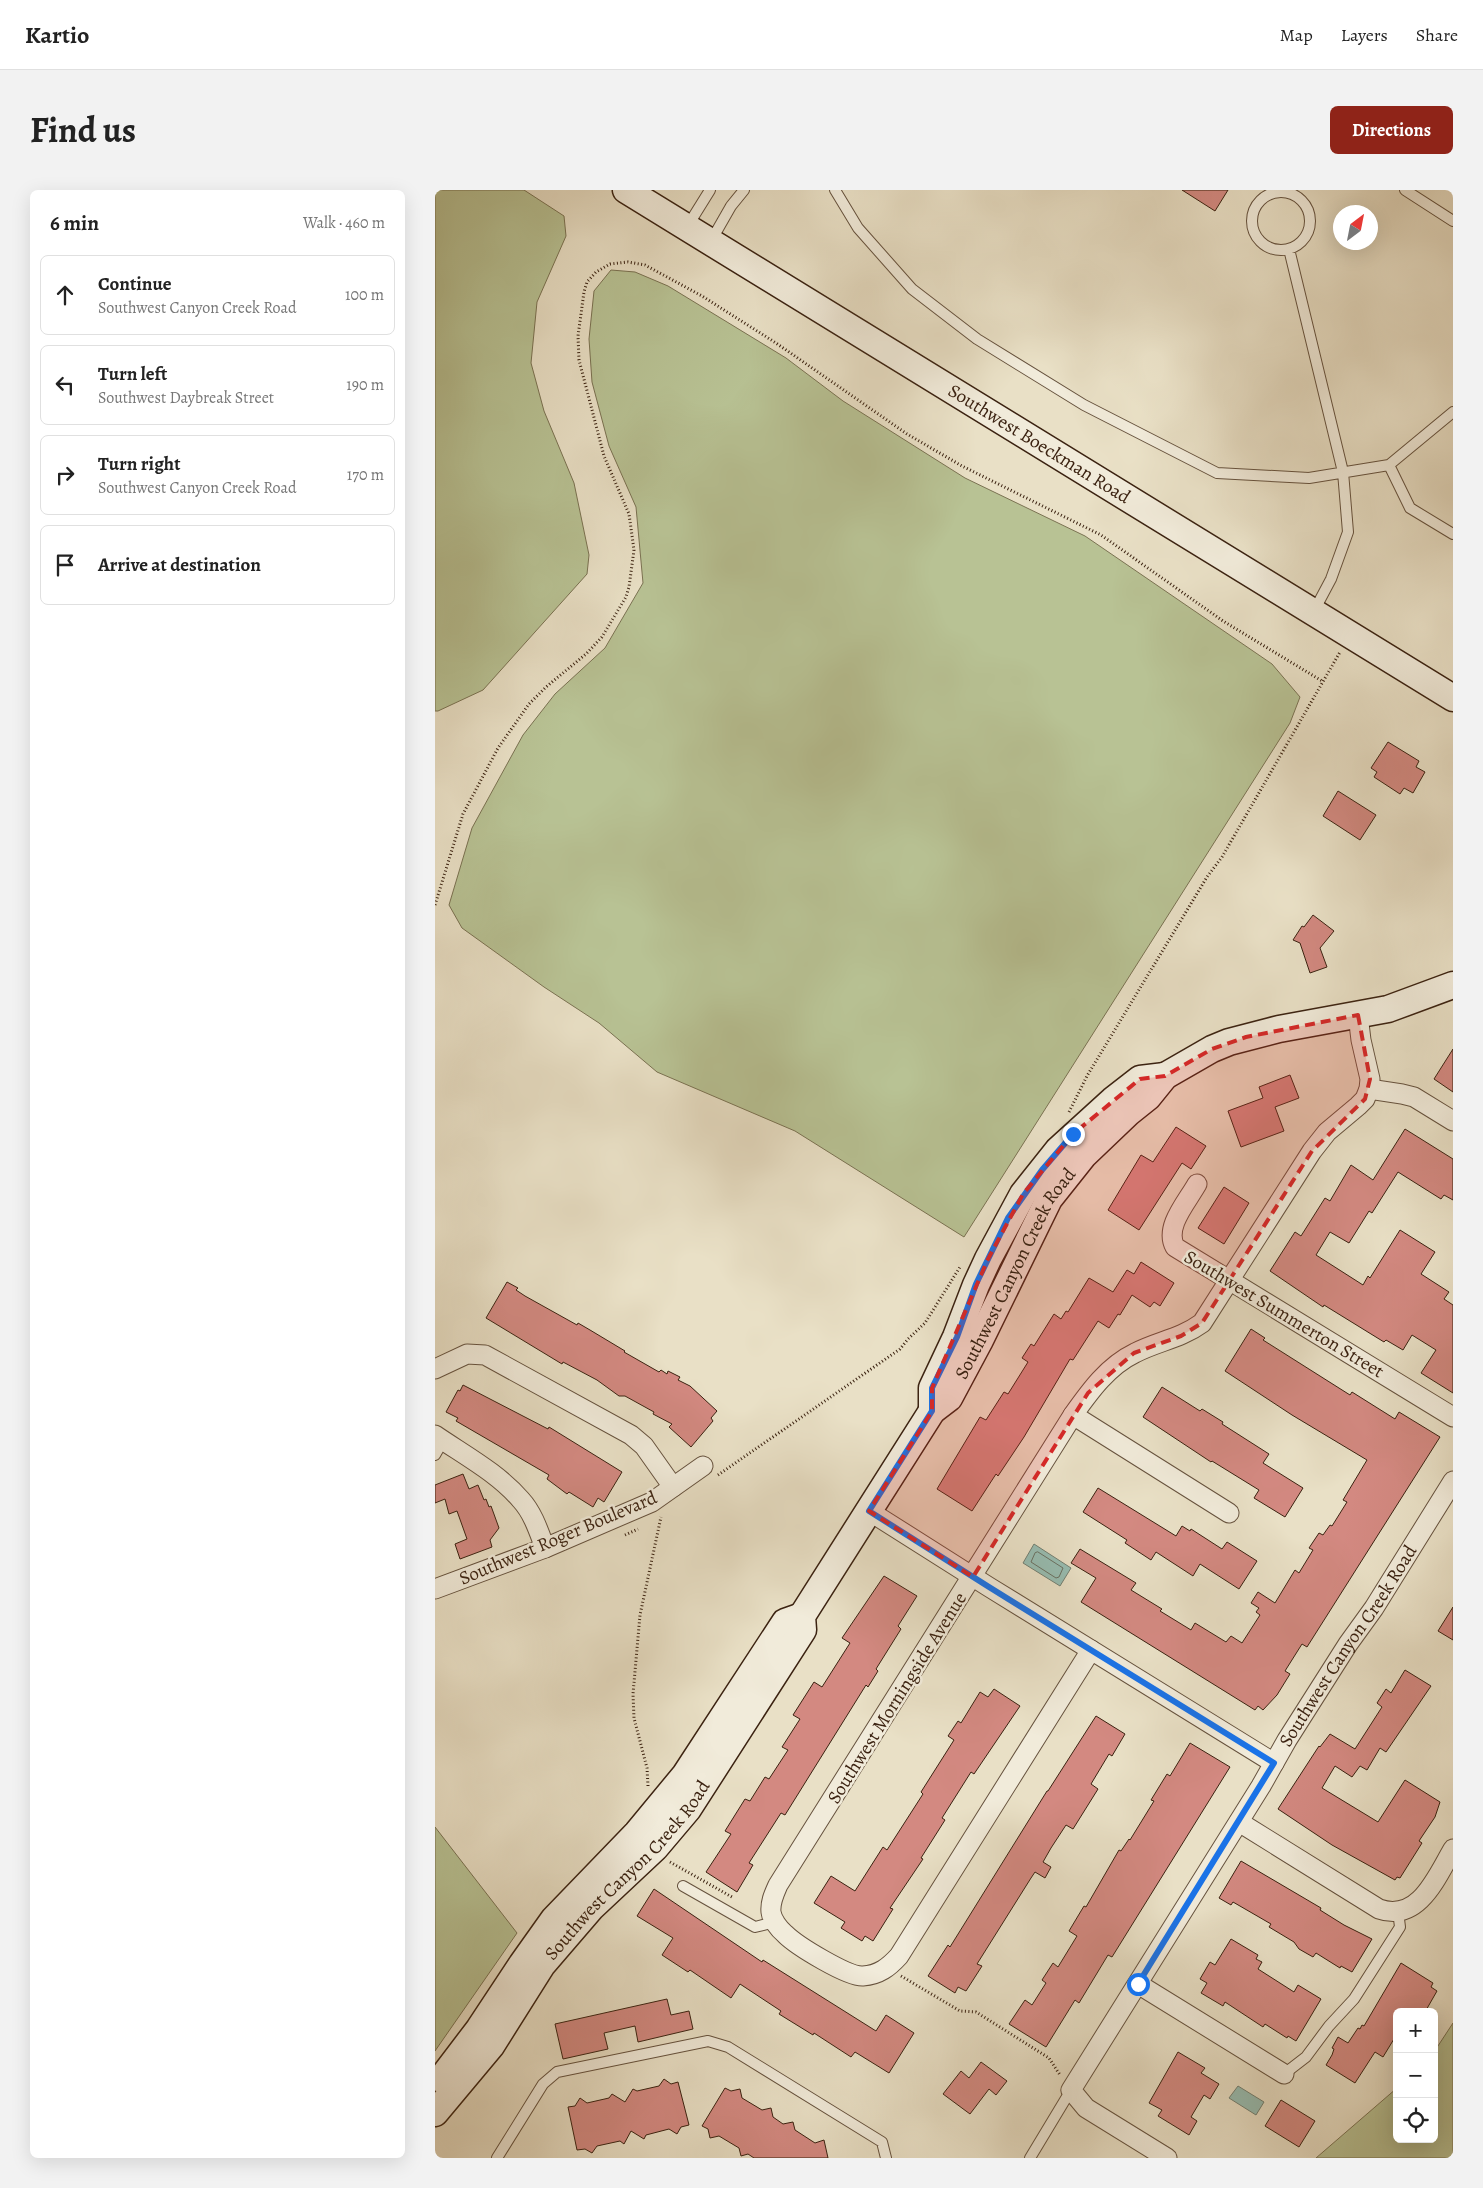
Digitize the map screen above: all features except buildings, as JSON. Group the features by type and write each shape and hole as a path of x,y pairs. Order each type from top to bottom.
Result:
{"main road":[{"name":"Southwest Boeckman Road","path":"626,190 1453,698"},
{"name":"Southwest Canyon Creek Road","path":"435,2113 491,2046 542,1965 591,1908 655,1848 693,1801 803,1630 802,1616 932,1411 949,1398 980,1340 1049,1199 1083,1155 1148,1097 1165,1076 1212,1049 1229,1042 1279,1029 1358,1015 1406,1003 1453,985"},
{"name":"Southwest Canyon Creek Road","path":"932,1411 932,1388 957,1337 976,1284 1023,1194 1073,1134 1113,1100 1140,1079 1165,1076"},
{"name":"Southwest Canyon Creek Road","path":"435,2087 479,2029 521,1964 554,1919 653,1815 685,1775 785,1622 802,1616"}],"street":[{"path":"1358,1015 1361,1040 1370,1079 1369,1090 1414,1097 1453,1121"},
{"name":"Southwest Morningside Avenue","path":"775,1922 771,1912 772,1898 778,1886 1073,1415 1088,1394 1116,1365 1134,1353 1181,1336 1202,1323 1312,1151 1327,1132 1361,1102 1369,1090"},
{"name":"Southwest Summerton Street","path":"1197,1184 1177,1218 1172,1232 1171,1240 1175,1247 1453,1417"},
{"path":"435,1369 467,1354 485,1355 631,1435 644,1446 673,1486"},
{"path":"1073,1415 1229,1513"},
{"path":"438,1443 501,1481 522,1500 530,1512 545,1548"},
{"name":"Southwest Roger Boulevard","path":"435,1589 545,1548 652,1502 673,1486 709,1471"},
{"name":"Southwest Canyon Creek Road","path":"1071,2090 1239,1822 1296,1725 1453,1481"},
{"path":"869,1511 1274,1763"},
{"path":"775,1922 786,1935 844,1972 861,1977 873,1975 887,1968 899,1956 1091,1650"},
{"path":"1239,1822 1379,1909 1387,1912 1410,1908 1421,1900 1453,1849"},
{"path":"1138,1984 1284,2074"},
{"path":"1071,2090 1086,2108 1167,2158"}],"lane":[{"path":"687,227 710,190"},
{"path":"711,242 731,206 744,190"},
{"path":"835,190 858,228 912,289 977,339 1084,405 1217,473 1309,478 1389,465 1453,412"},
{"path":"1405,190 1453,221"},
{"path":"1272,193 1291,193 1305,204 1309,212 1308,231 1304,239 1289,249 1271,248 1263,244 1253,229 1253,211 1264,197 1272,193"},
{"path":"1289,249 1343,472 1348,532 1331,579 1313,612"},
{"path":"1389,465 1410,508 1453,534"},
{"path":"683,1886 755,1927 775,1922"},
{"path":"1284,2074 1306,2057 1329,2026 1354,1999 1400,1927 1398,1911"},
{"path":"497,2158 543,2084 557,2072 708,2041 728,2047 882,2142 886,2158"},
{"path":"1030,2158 1071,2090"}],"path":[{"path":"435,905 460,820 498,748 529,704 546,687 586,654 601,637 629,587 634,550 629,514 604,456 579,360 578,336 587,282 595,272 610,264 628,262 645,265 702,296 776,344 907,434 971,470 1101,535 1223,621 1322,681"},
{"path":"1073,1134 1068,1114 1075,1097 1207,877 1222,857 1322,681 1351,635"},
{"path":"709,1471 900,1349 907,1339 925,1323 962,1263 988,1259"},
{"path":"653,1815 647,1791 647,1768 634,1718 633,1694 640,1615 649,1566 660,1517 669,1512"},
{"path":"655,1848 674,1865 740,1902"},
{"path":"887,1968 961,2011 976,2012 1049,2058 1071,2090"}],"highlighted area":[{"path":"1358,1015 1370,1079 1365,1099 1312,1151 1202,1323 1181,1336 1134,1353 1088,1393 973,1577 869,1511 932,1411 932,1388 988,1259 1023,1194 1073,1134 1140,1079 1165,1076 1212,1049 1246,1037"}],"green space":[{"path":"435,190 524,190 564,216 566,236 537,302 531,363 544,411 574,483 589,555 587,574 483,690 438,711 435,711"},
{"path":"611,270 635,272 668,286 786,358 843,401 965,478 1085,536 1272,664 1300,697 1290,723 964,1237 795,1131 657,1072 599,1023 544,987 462,928 449,905 472,828 523,735 555,694 605,648 643,583 636,507 609,446 592,382 589,339 594,291"},
{"path":"435,1827 517,1933 435,2051"},
{"path":"1453,2023 1453,2158 1316,2158 1393,2091 1393,2143 1438,2143 1438,2046"}],"water":[{"path":"1034,1544 1071,1568 1060,1586 1023,1563"},
{"path":"1238,2086 1264,2102 1256,2115 1229,2098"}],"route":[{"path":"1073,1134 1023,1194 1008,1218 976,1284 957,1337 932,1388 932,1411 869,1511 1274,1763 1138,1984"}]}
